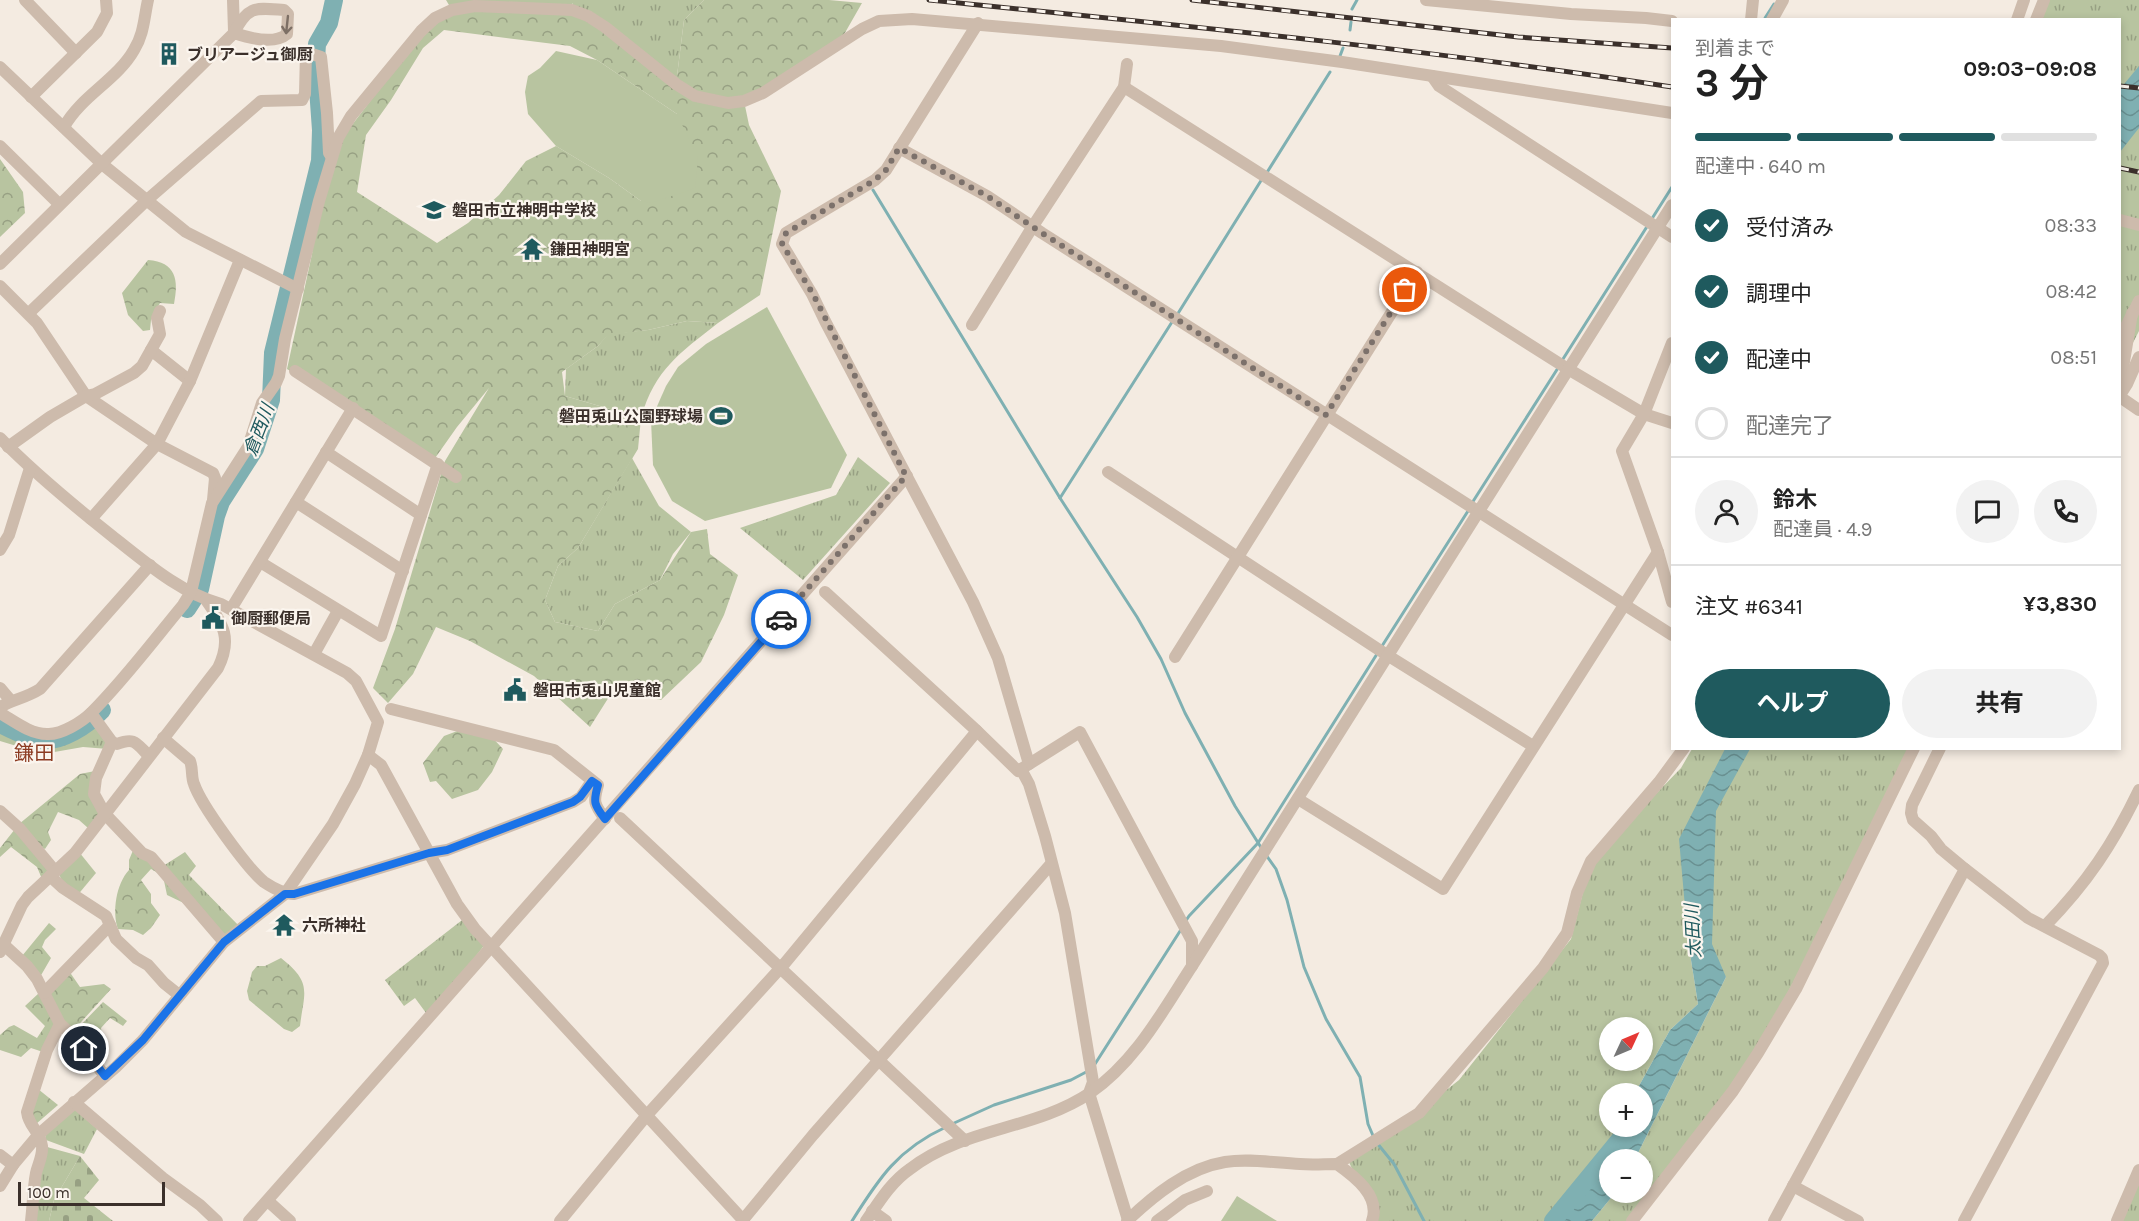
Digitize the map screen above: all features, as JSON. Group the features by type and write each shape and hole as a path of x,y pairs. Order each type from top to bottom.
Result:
{"street":[{"path":"25,0 76,53"},
{"path":"31,97 97,32 107,13 106,0"},
{"path":"64,127 71,115 123,65 134,50 144,29 147,0"},
{"path":"233,0 234,33"},
{"path":"244,0 254,9"},
{"path":"1426,0 1671,21"},
{"path":"1751,18 1753,0"},
{"path":"1773,18 1783,0"},
{"path":"2018,18 2024,0"},
{"path":"2037,18 2044,0"},
{"path":"212,503 248,447 262,403 276,383 338,138 351,116 421,31 435,18 452,10 475,6 572,10 588,16 604,27 676,84 695,96 728,103 744,101 763,93 862,29 879,21 912,18 1221,46 1671,113"},
{"path":"0,264 234,33 246,14 254,9 284,10 288,14 287,34 282,39 251,38 234,33"},
{"path":"978,23 886,170 875,180 786,233 782,244 813,294 906,476 974,602 998,658 1029,784 1065,913 1093,1082 1089,1093 1127,1221 1168,1187 1199,1170 1225,1162 1337,1164 1419,1113 1543,968 1567,933 1577,893 1591,861 1659,782 1683,750"},
{"path":"29,313 147,200 261,101 302,100 305,94 306,52 321,57 329,153 332,156"},
{"path":"972,325 1033,226 1124,87 1127,64"},
{"path":"0,67 102,164 186,232 298,289"},
{"path":"1432,76 1439,86 1671,236"},
{"path":"1124,87 1568,369 1644,414 1671,423"},
{"path":"0,146 59,204"},
{"path":"899,148 987,196 1671,634"},
{"path":"886,1221 869,1216 890,1187 908,1170 940,1150 1051,1113 1089,1093 1134,1053 1298,799 1671,207"},
{"path":"2121,220 2139,225"},
{"path":"91,519 157,444 190,381 240,260"},
{"path":"1175,657 1416,272"},
{"path":"0,286 29,313 86,396 157,444 213,473 215,478 212,503 191,592 183,605 91,713 60,732 46,734 30,730 0,713"},
{"path":"2121,336 2139,301"},
{"path":"0,1185 13,1165 39,1134 143,1040 224,942 285,894 333,824 355,784 368,755 378,722 356,681 347,673 231,609 191,592 150,565 30,468 4,442 86,396 95,394 134,373 142,366 160,334 157,325 160,311"},
{"path":"2121,380 2132,313"},
{"path":"1671,346 1644,414 1622,451 1658,552 1671,598"},
{"path":"151,350 190,381"},
{"path":"2121,394 2139,357"},
{"path":"296,371 456,477"},
{"path":"2121,397 2139,410"},
{"path":"231,609 353,408"},
{"path":"326,452 421,515"},
{"path":"260,562 381,636 438,464"},
{"path":"0,550 9,535 30,468"},
{"path":"1108,472 1387,655 1533,746"},
{"path":"249,1221 906,476"},
{"path":"296,502 403,571"},
{"path":"1298,799 1443,889 1658,552"},
{"path":"0,688 6,704 26,698 40,689 150,565"},
{"path":"825,592 1018,771 1080,732 1192,941 1192,966"},
{"path":"105,1076 76,1039 60,1024 27,966 2,948 21,905 75,853 218,668 224,656 226,638 219,618 206,600"},
{"path":"314,654 338,611"},
{"path":"391,709 554,750 598,785 595,806 605,819"},
{"path":"91,713 112,742 117,744 128,740 134,741 149,756"},
{"path":"560,1221 647,1115 780,968 977,731"},
{"path":"163,738 190,761 194,785 204,806 231,842 258,876 285,894 294,894 429,853 447,850 573,802 580,797 592,781"},
{"path":"112,742 96,778 94,794 105,814 142,853 151,857 224,942"},
{"path":"1635,1219 1733,1090 1778,1022 1913,750"},
{"path":"1939,750 1912,805 1913,820 1931,836 1941,849 2004,901 2028,918 2099,955 2103,963 1964,1221"},
{"path":"368,755 381,765 457,904 474,929 743,1221 813,1135 1051,864"},
{"path":"2045,926 2094,870 2139,790"},
{"path":"0,811 20,829 63,888 106,916 116,939 136,958 148,965 164,983 179,995"},
{"path":"620,818 965,1141"},
{"path":"1774,1221 1965,869"},
{"path":"44,993 110,925"},
{"path":"31,1221 36,1173 42,1146 39,1134 28,1121 27,1112 47,1050 60,1024"},
{"path":"74,1102 163,1179 200,1205 217,1221"},
{"path":"0,1155 13,1165"},
{"path":"1337,1164 1364,1186 1372,1203 1374,1215 1372,1221"},
{"path":"2117,1221 2139,1170"},
{"path":"1793,1186 1858,1221"},
{"path":"1158,1221 1185,1200 1207,1191"},
{"path":"267,1201 290,1221"}],"green space":[{"path":"446,0 704,0 684,20 676,84 577,12 572,3 572,10 452,10"},
{"path":"704,0 829,0 862,3 838,45 744,101 749,125 781,191 760,295 718,323 687,321 648,330 608,335 598,346 562,372 565,396 641,418 638,449 578,548 558,566 545,600 555,622 598,631 615,604 660,580 691,532 707,529 710,554 738,575 724,615 701,662 661,700 614,689 590,727 534,676 470,641 436,627 413,674 388,703 373,688 395,629 445,461 489,388 433,461 336,397 287,369 312,254 319,201 342,138 430,23 468,7 588,16 676,84 684,20","holes":["444,30 570,46 597,60 677,114 641,201 609,178 556,146 526,161 499,195 468,223 437,243 357,192 366,135 423,48"]},
{"path":"2047,0 2139,0 2139,331 2121,366 2121,18 2041,18"},
{"path":"556,51 597,60 677,114 698,158 695,188 651,203 641,201 609,178 556,146 528,114 525,92 528,76 540,68"},
{"path":"0,159 23,192 25,213 0,237"},
{"path":"148,260 157,261 170,268 176,287 174,304 160,303 151,320 150,330 143,331 128,315 122,293"},
{"path":"767,307 847,455 831,488 705,521 672,501 653,465 651,420 666,386 678,367 706,344"},
{"path":"687,321 718,323 681,353 661,374 641,418 565,396 566,369 598,346 608,334 648,330"},
{"path":"858,457 890,483 803,580 740,528 836,495"},
{"path":"632,458 659,506 691,532 673,554 660,580 615,604 598,631 555,622 545,600 558,566 578,548"},
{"path":"91,713 107,733 108,749 83,747 43,754 0,741 0,714 46,734"},
{"path":"460,730 488,733 503,749 492,772 478,790 452,799 436,781 430,782 423,763 444,736"},
{"path":"1691,750 1914,750 1751,1063 1653,1193 1653,1149 1640,1149 1646,1137 1653,1137 1653,1123 1726,977 1688,941 1698,1004 1670,1030 1653,1061 1653,1017 1599,1017 1599,1071 1647,1071 1641,1083 1599,1083 1599,1137 1612,1137 1605,1149 1599,1149 1599,1160 1587,1182 1557,1221 1370,1221 1374,1215 1347,1158 1406,1122 1459,1080 1571,939 1591,861 1681,768"},
{"path":"100,770 94,794 105,814 88,828 79,820 58,812 48,832 51,840 45,849 31,842 53,869 42,879 37,867 11,847 0,857 0,848 19,824 80,774"},
{"path":"134,848 168,877 190,906 167,895 163,876 151,869 141,880 151,894 151,903 160,915 143,935 133,930 118,929 115,915 118,890 129,870 129,860"},
{"path":"79,852 96,873 76,897 62,881 58,872"},
{"path":"185,852 196,866 189,875 241,928 224,942 160,868"},
{"path":"466,917 486,943 429,1017 415,998 404,1006 385,980"},
{"path":"49,923 56,929 45,940 42,947 51,958 40,977 22,956"},
{"path":"281,958 298,974 304,989 300,1026 292,1032 284,1029 249,1000 247,991 252,972 257,966 265,966"},
{"path":"69,971 80,987 104,984 111,989 73,1031 65,1023 48,992"},
{"path":"39,993 55,1024 43,1052 31,1048 21,1057 0,1050 0,1035 14,1025 37,1038 45,1026 25,1006"},
{"path":"103,1002 127,1021 123,1026 110,1018 101,1028 102,1034 86,1046 74,1032"},
{"path":"38,1089 58,1105 36,1124 30,1120"},
{"path":"74,1108 97,1129 84,1154 46,1140 45,1134"},
{"path":"47,1147 80,1156 54,1200 49,1221 36,1221 37,1193"},
{"path":"80,1156 99,1180 84,1198 113,1221 49,1221 54,1200"},
{"path":"2139,1180 2139,1221 2121,1221"},
{"path":"1237,1196 1277,1221 1221,1221"},
{"path":"1607,1203 1646,1203 1632,1221 1592,1221"}],"water":[{"path":"2139,66 2139,128 2121,151 2121,88"},
{"path":"1724,750 1749,750 1716,811 1712,944 1726,977 1653,1123 1653,1083 1641,1083 1647,1071 1653,1071 1653,1061 1670,1030 1698,1004 1688,941 1679,839"},
{"path":"1612,1137 1646,1137 1640,1149 1605,1149"},
{"path":"1599,1160 1599,1203 1607,1203 1592,1221 1557,1221 1587,1182"}],"waterway":[{"name":"倉西川","path":"187,609 200,589 221,502 255,449 271,400 273,353 320,161 317,44 329,23 334,0"},
{"path":"1352,9 1357,0"},
{"path":"1765,18 1774,4"},
{"path":"1350,30 1351,22"},
{"path":"1340,56 1343,48"},
{"path":"1266,174 1330,72"},
{"path":"1177,315 1262,179"},
{"path":"1653,217 1671,189"},
{"path":"873,190 1060,498 1137,617 1161,659 1185,713 1235,806 1262,849"},
{"path":"1563,359 1648,225"},
{"path":"1060,498 1172,322"},
{"path":"1472,503 1558,368"},
{"path":"1382,646 1468,511"},
{"path":"1185,922 1258,843 1377,654"},
{"name":"倉西川","path":"0,724 30,738 57,739 74,732 102,710"},
{"path":"1266,855 1276,869 1287,900 1304,967 1326,1019 1360,1077 1368,1124 1374,1138"},
{"path":"1095,1064 1182,928"},
{"path":"952,1124 994,1105 1071,1080 1088,1071"},
{"path":"852,1221 871,1191 891,1166 915,1145 946,1127"},
{"name":"太田川","path":"1553,1221 1622,1137"},
{"path":"1377,1143 1394,1164 1424,1221"}],"railway":[{"path":"929,0 1394,49 1671,87"},
{"path":"1192,0 1518,37 1671,48"},
{"path":"2121,86 2139,88"},
{"path":"2121,168 2139,172"}],"way so far":[{"path":"781,619 906,476 813,294 782,244 783,239 786,233 799,224 875,180 886,170 899,148 987,196 1326,415 1405,290"}],"place":[{"name":"ブリアージュ御厨","path":"169,54"},
{"name":"磐田市立神明中学校","path":"434,210"},
{"name":"鎌田神明宮","path":"532,249"},
{"name":"磐田兎山公園野球場","path":"721,416"},
{"name":"御厨郵便局","path":"213,618"},
{"name":"磐田市兎山児童館","path":"515,690"},
{"name":"六所神社","path":"284,925"}],"district":[{"name":"鎌田","path":"34,753"}],"route":[{"path":"84,1049 105,1076 143,1040 209,957 233,934 270,908 285,894 294,894 429,853 447,850 573,802 580,797 592,781 598,785 595,806 605,819 781,619"}]}
